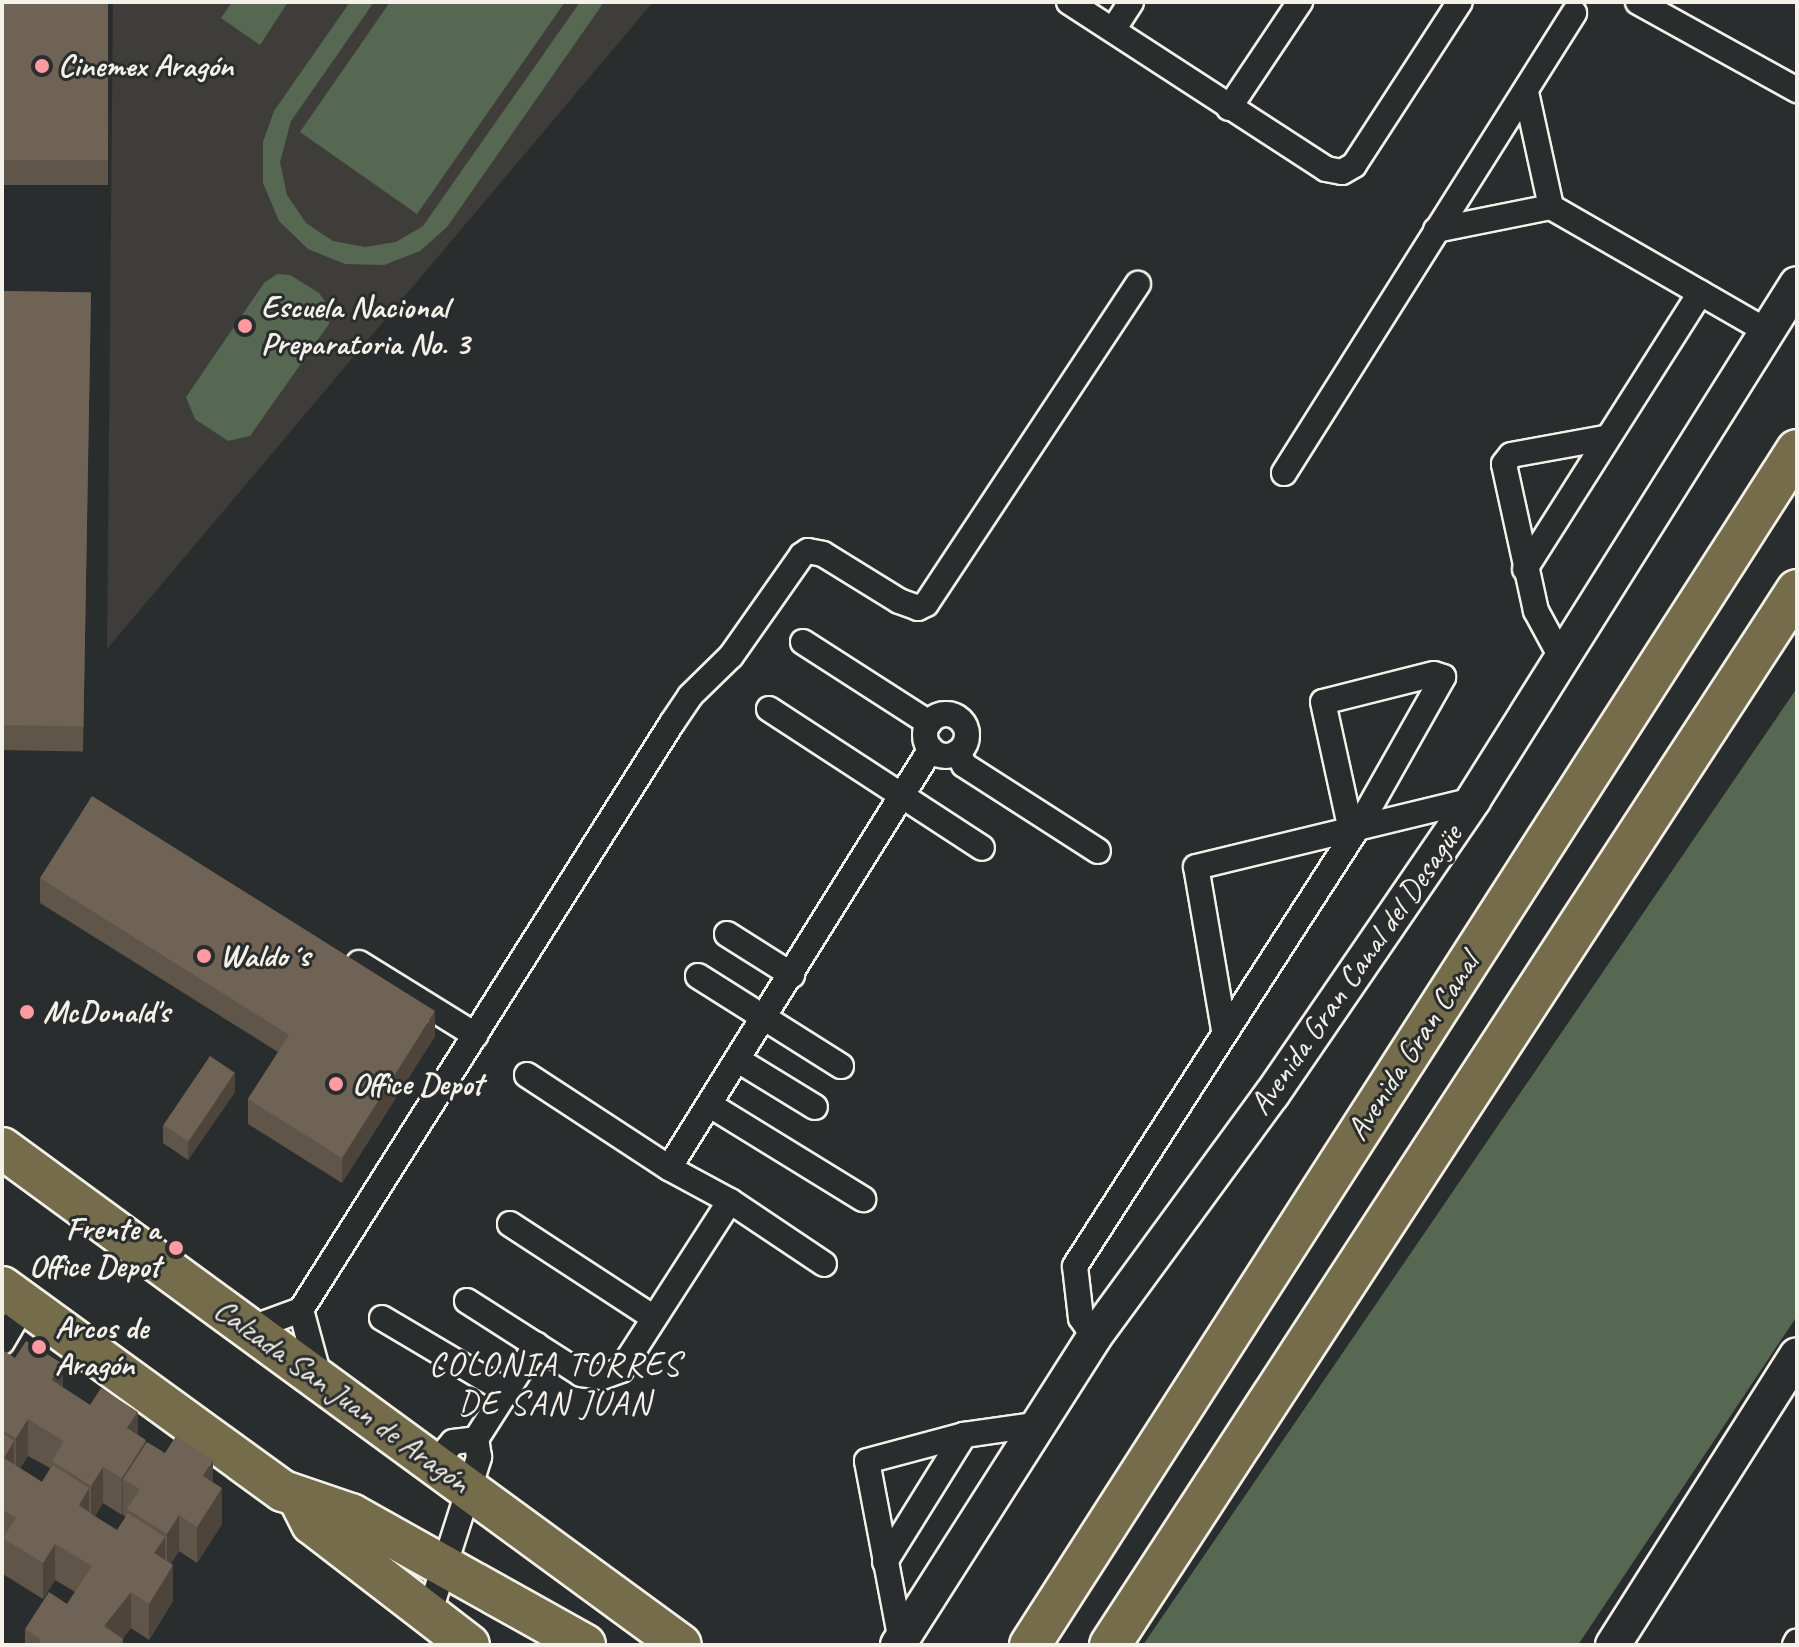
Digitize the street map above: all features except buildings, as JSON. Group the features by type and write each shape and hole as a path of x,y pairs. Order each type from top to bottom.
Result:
{"main road":[{"name":"Avenida Gran Canal","path":"1030,1645 1797,450"},
{"path":"1110,1645 1797,590"},
{"name":"Calzada San Juan de Aragón","path":"2,1148 681,1645"},
{"path":"13,1295 298,1497 351,1514 585,1645"},
{"path":"298,1497 312,1524 469,1645"}],"street":[{"path":"1069,2 1326,169 1342,172 1354,165 1460,2"},
{"path":"1113,30 1131,2"},
{"path":"1229,108 1300,2"},
{"path":"1638,2 1797,90"},
{"path":"1284,473 1574,13"},
{"path":"1526,92 1551,207"},
{"path":"1436,230 1551,207 1768,332"},
{"path":"249,1329 301,1310 690,696 731,656 808,551 823,554 908,606 926,604 1138,284"},
{"name":"Avenida Gran Canal del Desagüe","path":"900,1643 1094,1337 1272,1094 1473,800 1797,284"},
{"path":"1525,569 1605,438 1700,293"},
{"path":"1562,659 1536,611 1525,569 1506,458 1605,438"},
{"path":"803,642 929,723"},
{"path":"1094,1337 1081,1318 1075,1266 1355,825 1442,686 1439,674 1323,702 1355,825"},
{"path":"769,709 982,848"},
{"path":"948,714 961,720 966,740 958,752 944,755 931,749 925,736 929,723 948,714"},
{"path":"669,1168 904,798 931,749"},
{"path":"958,752 964,765 1098,851"},
{"path":"1224,1030 1196,867 1355,825 1473,800"},
{"path":"727,934 792,975"},
{"path":"340,952 475,1035"},
{"path":"698,976 841,1066"},
{"path":"738,1060 815,1107"},
{"path":"527,1075 669,1168 730,1201 824,1264"},
{"path":"710,1105 863,1199"},
{"path":"467,1301 581,1374 612,1375 621,1370 730,1201"},
{"path":"510,1224 654,1318"},
{"path":"2,1342 13,1295"},
{"path":"301,1310 320,1380"},
{"path":"382,1318 507,1392"},
{"path":"450,1475 479,1457 480,1432 536,1345"},
{"path":"1613,1645 1797,1355"},
{"path":"900,1643 867,1461 964,1435 1040,1424"},
{"path":"429,1614 446,1565 453,1442 480,1432"},
{"path":"885,1562 964,1435"}],"shaded area":[{"name":"Escuela Nacional Preparatoria No. 3","path":"113,2 653,2 107,649"}],"green space":[{"path":"232,2 288,2 260,45 221,18"},
{"path":"350,2 374,2 291,121 280,162 287,195 306,223 333,241 365,247 396,242 423,226 580,2 604,2 447,227 420,251 384,265 345,264 308,249 279,221 263,183 263,142 274,111"},
{"path":"390,2 565,2 417,214 300,132"},
{"path":"277,274 290,275 319,293 329,307 329,324 250,436 228,441 195,419 186,397 264,283"},
{"path":"1797,688 1797,1316 1578,1645 1143,1645"}],"place":[{"name":"Cinemex Aragón","path":"42,66"},
{"name":"Escuela Nacional Preparatoria No. 3","path":"245,326"},
{"name":"Waldo´s","path":"204,956"},
{"name":"McDonald's","path":"27,1012"},
{"name":"Office Depot","path":"336,1084"},
{"name":"Frente a Office Depot","path":"176,1248"},
{"name":"Arcos de Aragón","path":"39,1347"}],"district":[{"name":"COLONIA TORRES DE SAN JUAN","path":"555,1382"}]}
